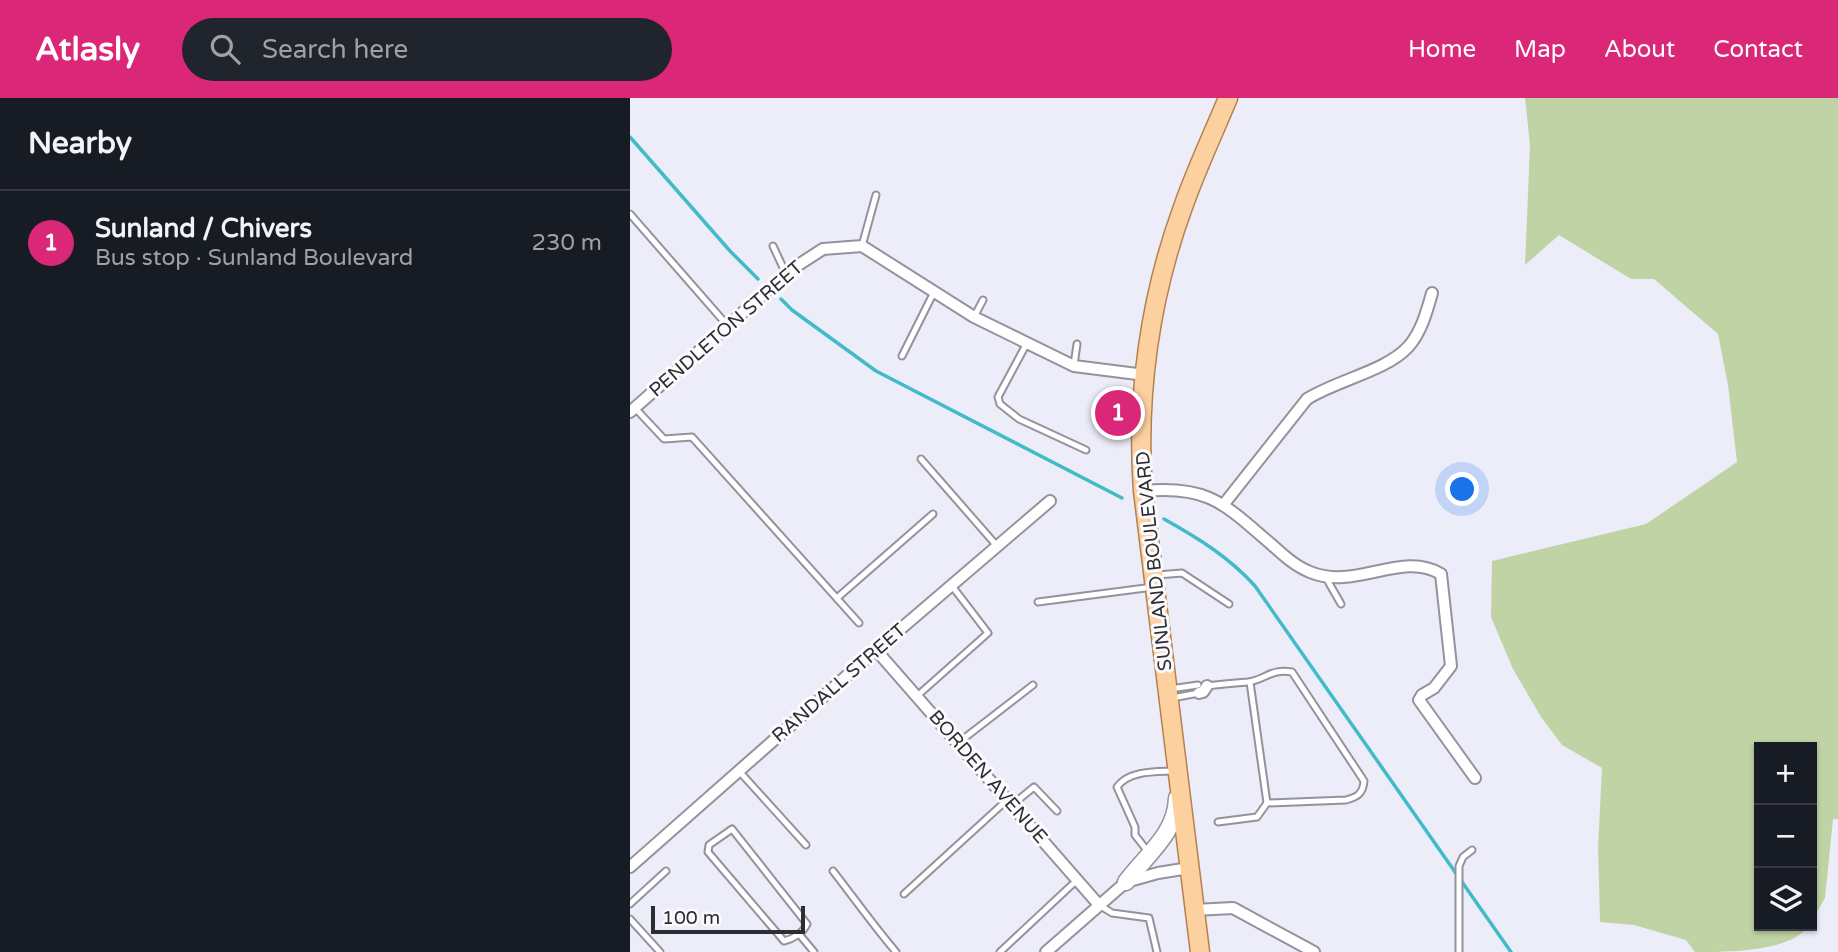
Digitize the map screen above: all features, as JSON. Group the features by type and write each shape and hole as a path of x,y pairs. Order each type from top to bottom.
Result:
{"main road":[{"name":"SUNLAND BOULEVARD","path":"1200,952 1143,491 1141,438 1144,375 1155,303 1183,204 1228,98"}],"street":[{"path":"862,246 974,317 1074,366 1144,375"},
{"name":"PENDLETON STREET","path":"632,410 786,274 822,248 862,246"},
{"path":"1224,504 1307,399 1323,389 1390,362 1409,346 1425,315 1432,293"},
{"path":"1143,491 1172,488 1202,494 1224,504 1286,558 1311,573 1352,578 1414,565 1430,567 1441,573 1451,666 1434,688 1419,699 1475,778"},
{"name":"RANDALL STREET","path":"630,867 1050,501"},
{"name":"BORDEN AVENUE","path":"876,650 1100,905"},
{"path":"1046,952 1126,882 1170,831 1177,812 1178,771"},
{"path":"1126,882 1189,868"},
{"path":"1194,910 1233,908 1314,952"}],"lane":[{"path":"862,246 876,195"},
{"path":"630,214 727,326"},
{"path":"773,246 786,274"},
{"path":"902,356 934,292"},
{"path":"974,317 983,300"},
{"path":"1027,343 998,397 1000,404 1019,419 1086,450"},
{"path":"1074,366 1077,344"},
{"path":"632,410 664,439 692,437 859,623"},
{"path":"921,459 997,546"},
{"path":"837,598 933,514"},
{"path":"1038,602 1154,581 1182,573 1229,604"},
{"path":"1325,576 1341,604"},
{"path":"917,696 988,633 951,586"},
{"path":"1168,694 1236,681 1250,682 1273,671 1292,672 1364,782 1363,790 1356,798 1346,800 1267,803"},
{"path":"1218,822 1257,817 1267,803 1250,682"},
{"path":"958,743 1033,685"},
{"path":"739,771 806,845"},
{"path":"1149,853 1135,835 1135,827 1117,787 1120,782 1142,773 1178,771"},
{"path":"904,894 1010,802 1034,787 1057,811"},
{"path":"728,830 734,830 807,924 799,934 784,942 708,852 709,845 728,830"},
{"path":"1459,952 1458,891 1461,860 1472,850"},
{"path":"630,904 666,871"},
{"path":"833,871 864,910 870,922 896,952"},
{"path":"1000,952 1077,880"},
{"path":"1100,905 1112,914 1149,918 1157,952"},
{"path":"630,919 660,952"},
{"path":"799,934 814,952"}],"green space":[{"path":"1525,98 1838,98 1838,819 1833,819 1825,898 1817,912 1817,742 1754,742 1754,931 1804,931 1773,946 1741,951 1695,952 1686,940 1634,925 1600,922 1598,847 1602,768 1562,745 1541,717 1513,669 1491,617 1492,561 1646,524 1737,462 1728,385 1718,334 1654,279 1631,279 1559,235 1525,265 1530,145"}],"waterway":[{"path":"630,137 758,279"},
{"path":"781,299 792,310 876,371 1122,498"},
{"path":"1164,519 1212,549 1235,566 1255,586 1511,952"}],"place":[{"name":"Sunland / Chivers","path":"1118,413"}]}
